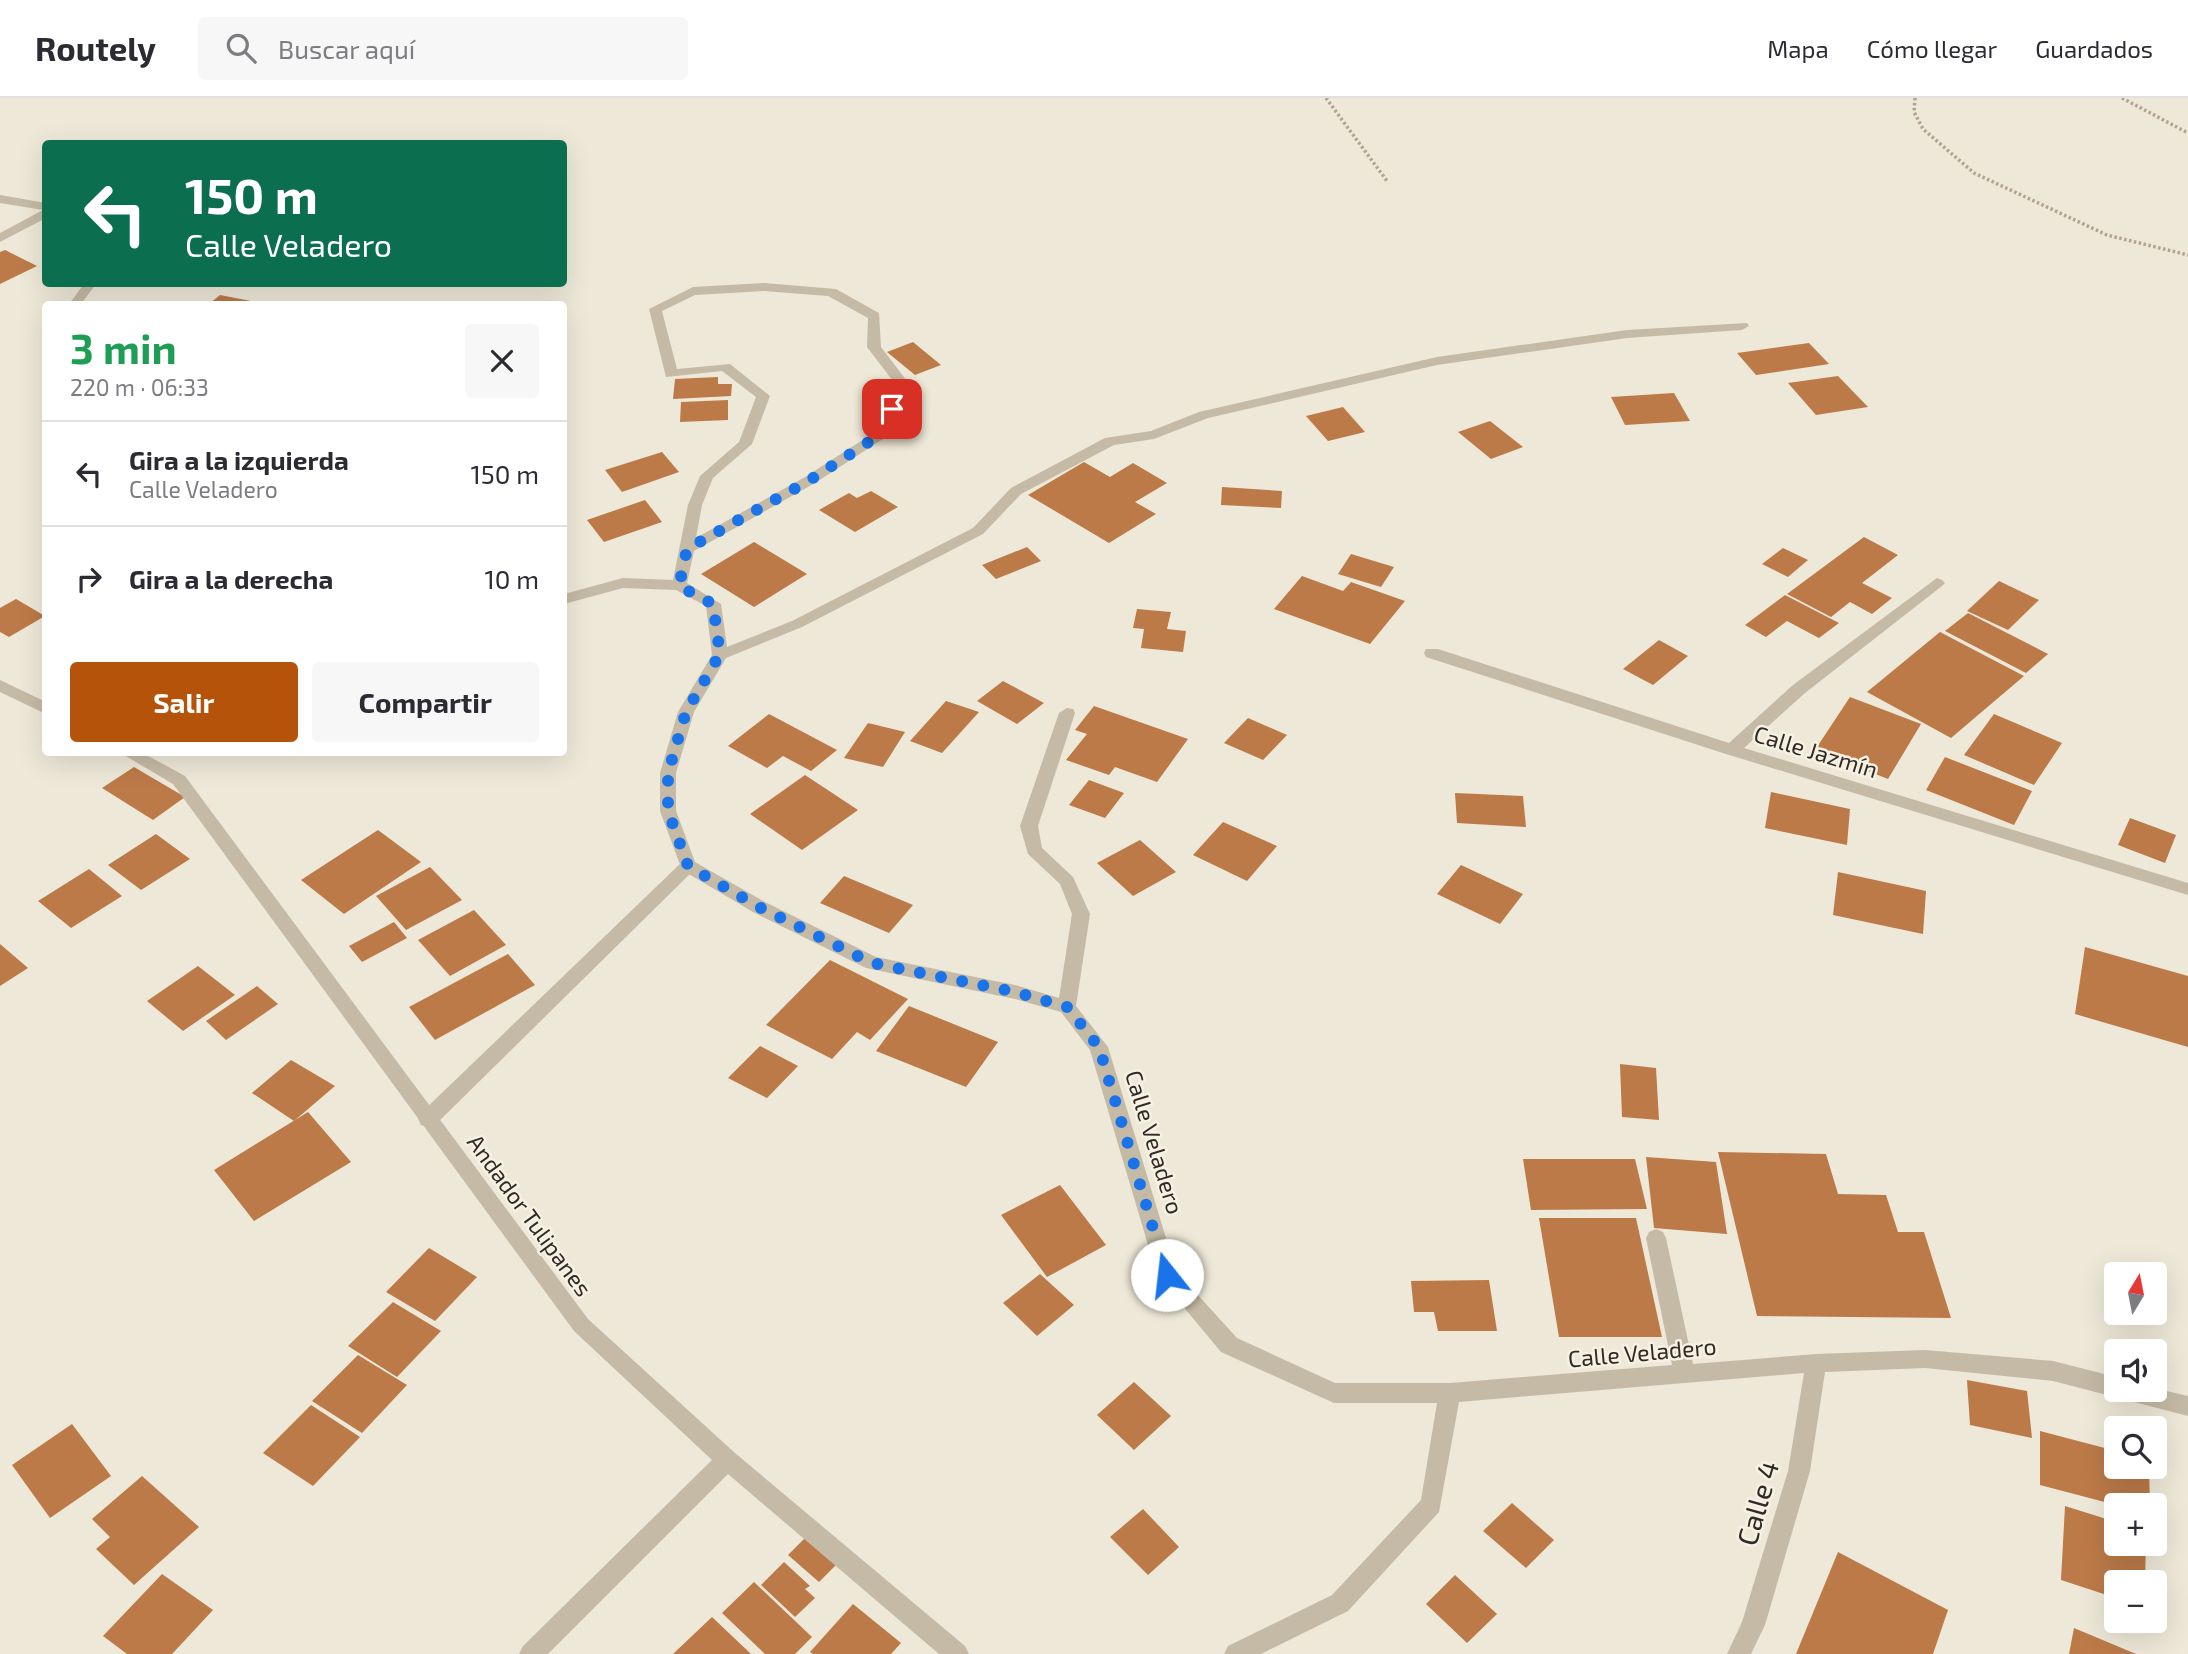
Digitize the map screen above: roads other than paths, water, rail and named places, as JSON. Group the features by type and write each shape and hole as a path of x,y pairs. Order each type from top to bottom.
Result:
{"street":[{"path":"0,199 42,205"},
{"path":"0,238 42,215"},
{"path":"679,586 695,505 707,476 745,444 763,396 724,367 671,374 655,309 693,291 764,287 831,292 874,316 874,346 904,385 881,434 810,480 687,549"},
{"path":"1068,713 1029,826 1034,850 1067,881 1082,915 1067,1007 1015,992 872,963 759,907 688,866 668,811 668,773 686,712 720,654 796,624 978,531 1016,491 1110,441 1154,435 1204,415 1437,360 1627,334 1742,327"},
{"path":"567,597 623,583 679,586 713,604 720,654"},
{"path":"1732,750 1799,689 1937,583"},
{"name":"Calle Jazmín","path":"1432,653 1732,750 2188,889"},
{"path":"0,685 42,707"},
{"name":"Andador Tulipanes","path":"134,756 179,780 581,1325 727,1460 957,1654"},
{"path":"428,1119 688,866"},
{"name":"Calle Veladero","path":"1067,1007 1099,1047 1167,1275 1229,1345 1334,1393 1450,1393 1816,1363 1925,1359 2053,1371 2104,1384"},
{"path":"1656,1238 1685,1375"},
{"name":"Calle 4","path":"1739,1654 1753,1625 1799,1471 1816,1363"},
{"path":"1236,1654 1340,1603 1431,1505 1450,1393"},
{"path":"2167,1401 2188,1406"},
{"path":"531,1654 727,1460"}]}
